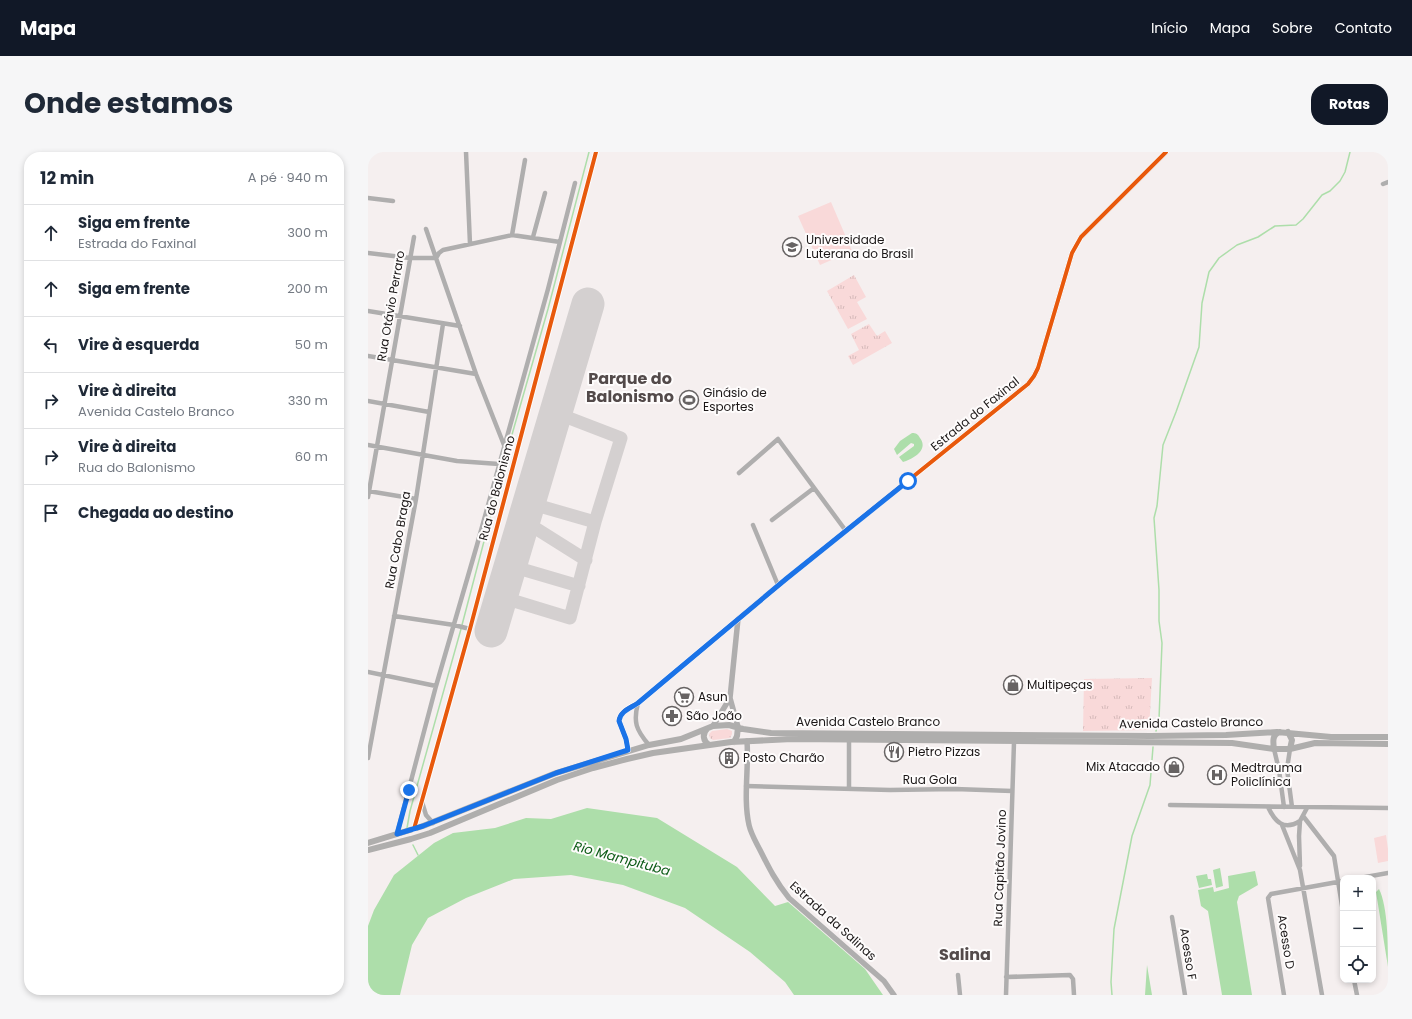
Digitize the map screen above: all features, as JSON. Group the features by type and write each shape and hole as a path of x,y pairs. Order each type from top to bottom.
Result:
{"main road":[{"name":"Avenida Castelo Branco","path":"368,843 433,823 556,773 628,750 681,739 710,727 722,725 771,733 1151,736 1288,732 1331,737 1388,737"},
{"path":"709,745 705,742 704,732 710,727"},
{"path":"740,728 747,741"},
{"path":"734,742 740,728"},
{"path":"1274,749 1274,737 1280,732"},
{"path":"1288,732 1292,740 1290,748"},
{"name":"Avenida Castelo Branco","path":"368,850 411,839 550,783 593,768 653,753 734,742 792,739 1232,743 1274,749 1290,748 1315,743 1388,744"}],"street":[{"path":"466,152 470,244"},
{"name":"Rua do Balonismo","path":"414,829 596,152"},
{"name":"Estrada do Faxinal","path":"738,619 1028,384 1038,368 1072,253 1076,245 1087,230 1166,152"},
{"path":"512,235 525,160"},
{"name":"Rua do Balonismo","path":"397,834 436,686 455,625 560,242 575,182"},
{"path":"1383,184 1388,182"},
{"path":"533,237 545,193"},
{"path":"368,198 393,201"},
{"path":"426,229 476,374 504,445"},
{"path":"436,258 443,250 512,235 560,242"},
{"name":"Rua Otávio Perraro","path":"368,493 414,237"},
{"path":"368,253 410,258 436,258"},
{"path":"368,311 460,326"},
{"name":"Rua Cabo Braga","path":"368,758 416,499 444,324"},
{"path":"368,356 476,374"},
{"path":"368,401 429,412"},
{"path":"739,473 778,439 846,531"},
{"path":"368,446 457,461 499,464"},
{"path":"772,520 814,488"},
{"path":"368,493 416,499"},
{"path":"753,526 778,586"},
{"path":"394,616 468,628"},
{"path":"738,619 730,698 740,728"},
{"path":"628,750 619,718 623,713 638,703 738,619"},
{"path":"368,672 436,686"},
{"path":"710,727 730,698"},
{"path":"638,703 635,721 640,733 649,745"},
{"path":"849,740 849,789"},
{"name":"Estrada da Salinas","path":"747,741 748,759 746,786 748,824 751,833 776,882 789,898 884,981 894,995"},
{"name":"Rua Capitão Jovino","path":"1006,995 1014,742"},
{"path":"1290,748 1286,769 1292,807"},
{"path":"1274,749 1279,770 1284,807"},
{"path":"1279,770 1286,769"},
{"name":"Rua Gola","path":"746,786 1012,791"},
{"path":"422,802 426,815 433,823"},
{"path":"1170,805 1388,808"},
{"path":"1268,807 1273,818 1282,825 1300,870 1322,995"},
{"path":"1300,870 1299,836 1302,818 1307,808"},
{"path":"1282,825 1289,825 1302,818"},
{"path":"1302,818 1312,828 1334,856 1340,881 1304,888"},
{"path":"1376,875 1388,873"},
{"name":"Acesso D","path":"1284,995 1268,898 1271,894 1304,888"},
{"name":"Acesso F","path":"1172,917 1185,995"},
{"path":"958,975 960,995"},
{"path":"1006,977 1070,975 1074,995"},
{"path":"1355,983 1357,995"}],"green space":[{"path":"831,202 852,251 820,265 798,216"},
{"path":"854,275 866,297 857,302 867,319 848,329 827,291"},
{"path":"869,324 877,336 885,331 892,343 853,365 848,356 859,350 851,334"},
{"path":"1152,678 1149,730 1083,731 1084,679"},
{"path":"727,729 732,731 730,738 713,740 710,738 709,734 712,731"},
{"path":"1386,835 1388,861 1378,863 1374,838"}],"water":[{"path":"912,433 918,436 923,446 919,453 911,459 903,462 899,457 914,446 914,444 911,443 897,455 894,449 900,441"},
{"name":"Rio Mampituba","path":"587,808 657,818 737,867 775,906 788,902 865,969 883,995 794,995 785,982 750,952 685,908 623,885 571,875 514,879 466,898 428,918 412,945 400,995 368,995 368,926 374,910 394,875 434,843 453,833 495,828 526,818 551,819"},
{"path":"1220,868 1223,886 1216,888 1213,870"},
{"path":"1255,871 1258,885 1239,896 1237,902 1252,995 1222,995 1208,911 1201,906 1198,890 1213,887 1214,892 1229,888 1228,876"},
{"path":"1207,874 1208,879 1211,879 1212,885 1199,888 1196,876"},
{"path":"1379,889 1386,916 1388,967 1376,892"},
{"path":"1147,965 1152,995 1145,995"}],"waterway":[{"path":"462,625 589,152"},
{"path":"1156,731 1159,719 1162,643 1159,621 1159,590 1154,518 1157,506 1163,445 1199,347 1202,303 1209,272 1219,258 1237,245 1258,237 1275,226 1296,225 1303,219 1322,195 1330,191 1340,181 1345,172 1350,152"},
{"path":"407,828 410,811 461,629"},
{"path":"1112,995 1111,982 1114,929 1132,836 1150,785 1153,747"},
{"path":"413,845 418,855"}],"taxiway":[{"path":"501,597 570,618 595,522 621,438 556,413"},
{"path":"529,503 595,522"},
{"path":"524,521 586,560"},
{"path":"511,566 579,586"}],"runway":[{"path":"491,631 588,304"}],"cycle path":[{"path":"414,829 470,629 596,152"},
{"path":"628,750 626,739 619,721 624,712 638,703 786,579 1028,384 1038,368 1072,253 1081,237 1166,152"}],"place":[{"name":"Universidade Luterana do Brasil","path":"792,247"},
{"name":"Ginásio de Esportes","path":"689,400"},
{"name":"Multipeças","path":"1013,685"},
{"name":"Asun","path":"684,697"},
{"name":"São João","path":"672,716"},
{"name":"Pietro Pizzas","path":"894,752"},
{"name":"Posto Charão","path":"729,758"},
{"name":"Mix Atacado","path":"1174,767"},
{"name":"Medtrauma Policlínica","path":"1217,775"}],"district":[{"name":"Parque do Balonismo","path":"630,387"},
{"name":"Salina","path":"965,954"}],"route":[{"path":"409,790 397,834 423,826 556,773 628,750 628,745 619,721 619,718 623,713 638,703 786,579 908,481"}]}
